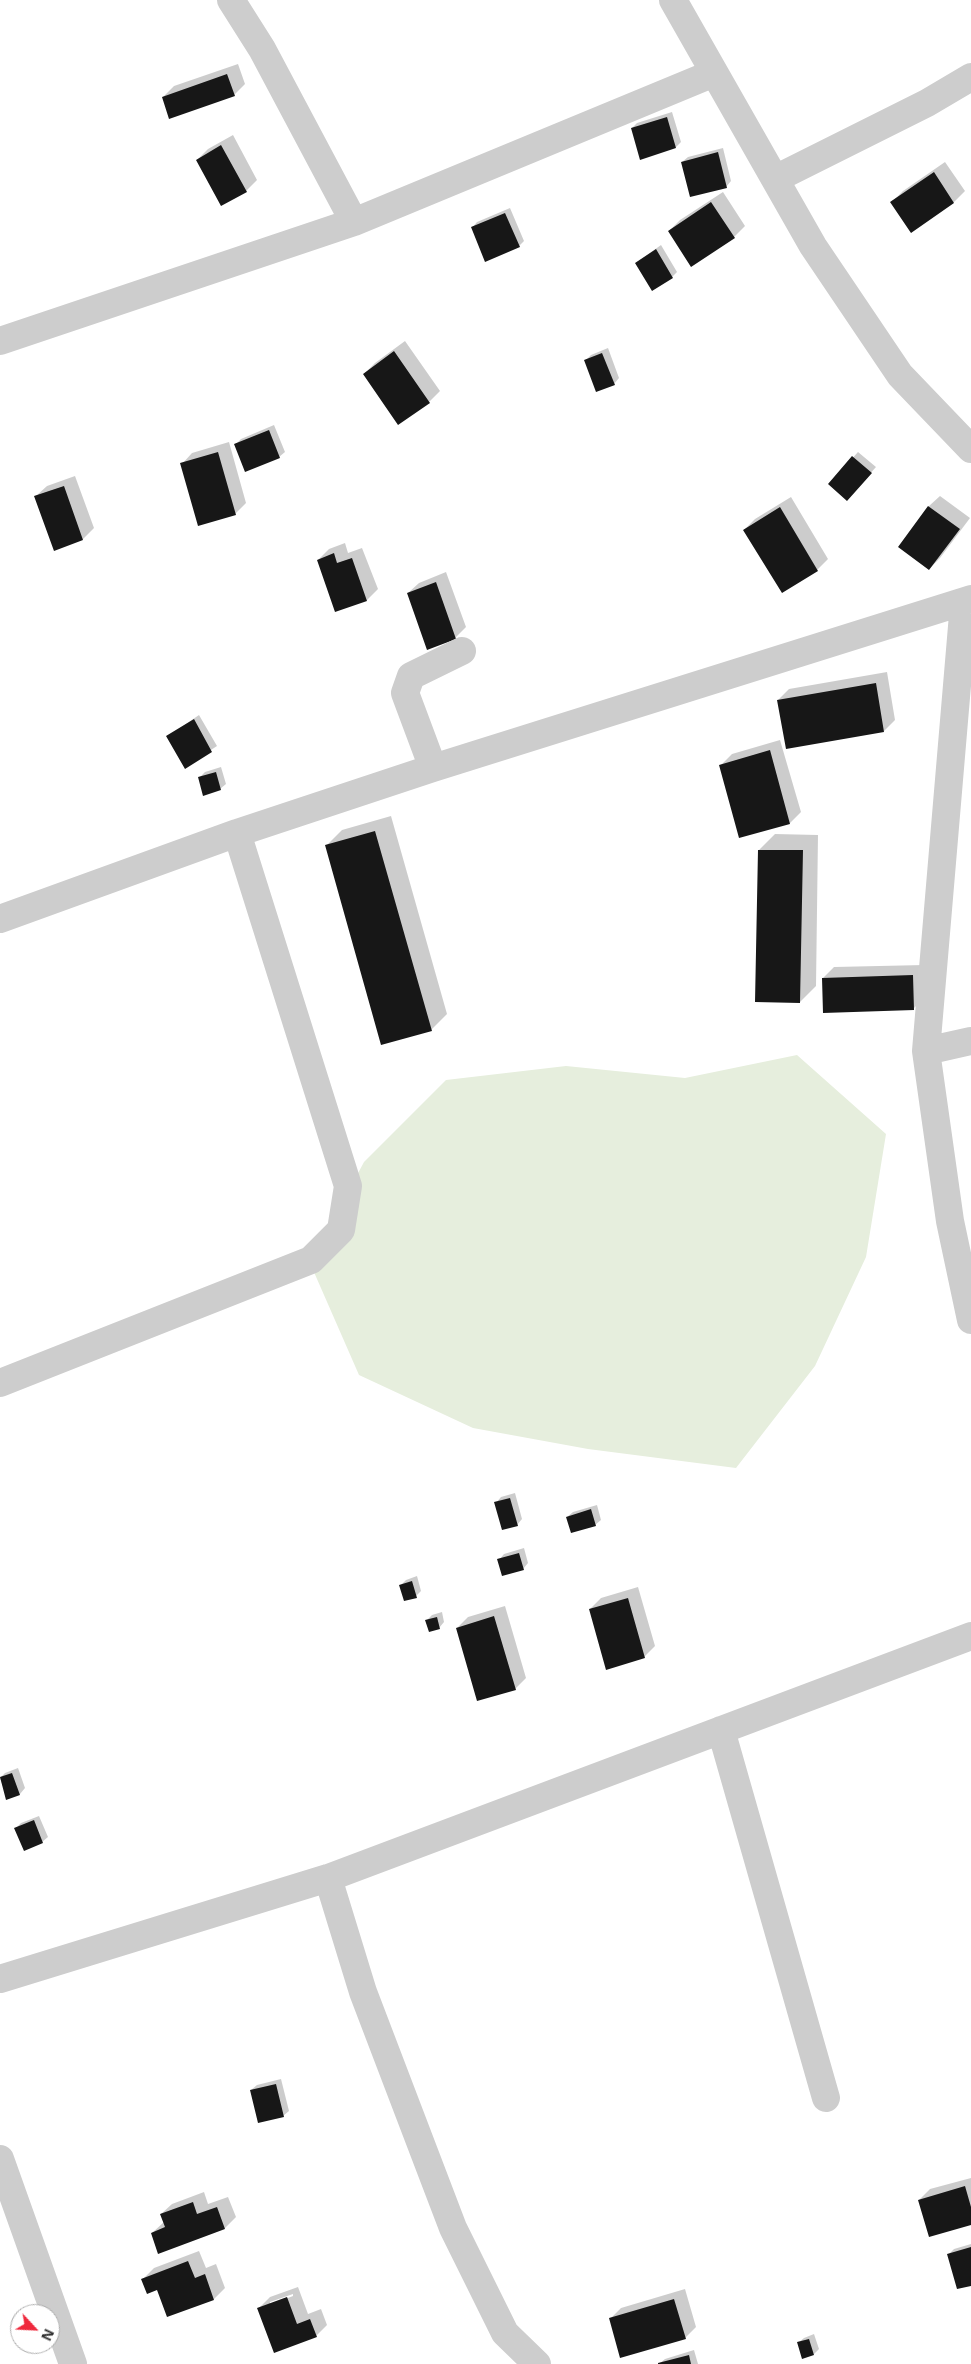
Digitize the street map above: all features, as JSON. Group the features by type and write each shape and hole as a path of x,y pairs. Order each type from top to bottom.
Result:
{"street":[{"path":"231,0 262,49 354,222"},
{"path":"673,0 813,246 900,375 971,449"},
{"path":"0,341 354,222 714,73"},
{"path":"775,180 927,103 971,77"},
{"path":"0,919 237,833 433,768 967,601 926,1050 950,1221 971,1320"},
{"path":"433,768 405,693 412,676 462,650"},
{"path":"0,1383 311,1260 342,1230 348,1186 237,833"},
{"path":"926,1050 971,1041"},
{"path":"1,1975 328,1878 971,1636"},
{"path":"721,1730 826,2098"},
{"path":"328,1878 363,1992 453,2228 505,2333 537,2364"},
{"path":"0,2159 73,2364"}],"green space":[{"path":"797,1055 886,1134 866,1257 815,1366 736,1468 588,1449 473,1428 359,1375 310,1263 364,1162 446,1080 566,1066 685,1078"}],"building":[{"path":"227,74 235,96 169,119 162,97"},
{"path":"667,117 676,148 640,160 631,128"},
{"path":"221,145 247,192 221,206 196,160"},
{"path":"718,152 727,188 690,197 681,162"},
{"path":"934,172 954,203 911,233 890,202"},
{"path":"711,202 735,238 691,267 668,231"},
{"path":"505,213 520,247 485,262 471,227"},
{"path":"656,249 673,278 652,291 635,263"},
{"path":"394,351 430,403 398,425 363,374"},
{"path":"602,353 615,385 596,392 584,360"},
{"path":"269,430 280,458 245,472 234,444"},
{"path":"218,452 236,515 198,526 180,463"},
{"path":"852,456 872,473 847,501 828,484"},
{"path":"64,486 83,540 54,551 34,496"},
{"path":"928,506 960,529 929,570 898,547"},
{"path":"780,507 818,571 782,593 743,530"},
{"path":"334,553 337,563 352,558 367,601 335,612 317,560"},
{"path":"436,582 456,639 427,650 407,593"},
{"path":"876,683 884,732 786,749 777,700"},
{"path":"194,719 212,752 185,769 166,736"},
{"path":"770,750 790,824 739,838 719,765"},
{"path":"216,772 221,790 203,796 198,777"},
{"path":"375,831 432,1031 381,1045 325,845"},
{"path":"758,850 803,850 800,1003 755,1002"},
{"path":"913,975 914,1010 823,1013 822,978"},
{"path":"510,1498 518,1526 502,1530 494,1502"},
{"path":"591,1509 596,1526 571,1533 566,1517"},
{"path":"519,1553 524,1570 502,1576 497,1559"},
{"path":"412,1581 417,1598 404,1601 399,1585"},
{"path":"628,1598 645,1658 606,1670 589,1609"},
{"path":"494,1616 516,1690 477,1701 456,1628"},
{"path":"437,1617 440,1629 429,1632 425,1620"},
{"path":"12,1773 20,1795 6,1800 0,1777"},
{"path":"34,1820 43,1843 24,1851 14,1828"},
{"path":"276,2084 284,2117 258,2123 250,2090"},
{"path":"965,2186 971,2207 971,2225 929,2237 918,2200"},
{"path":"193,2202 197,2214 217,2207 225,2229 158,2254 151,2233 165,2227 160,2214"},
{"path":"971,2247 971,2286 957,2289 947,2254"},
{"path":"188,2261 195,2278 205,2274 214,2300 167,2317 157,2290 147,2294 141,2279"},
{"path":"287,2297 297,2324 310,2319 317,2337 274,2353 257,2308"},
{"path":"674,2299 686,2339 620,2358 609,2318"},
{"path":"809,2339 814,2355 802,2359 797,2342"},
{"path":"689,2355 691,2364 658,2364 658,2363"}]}
